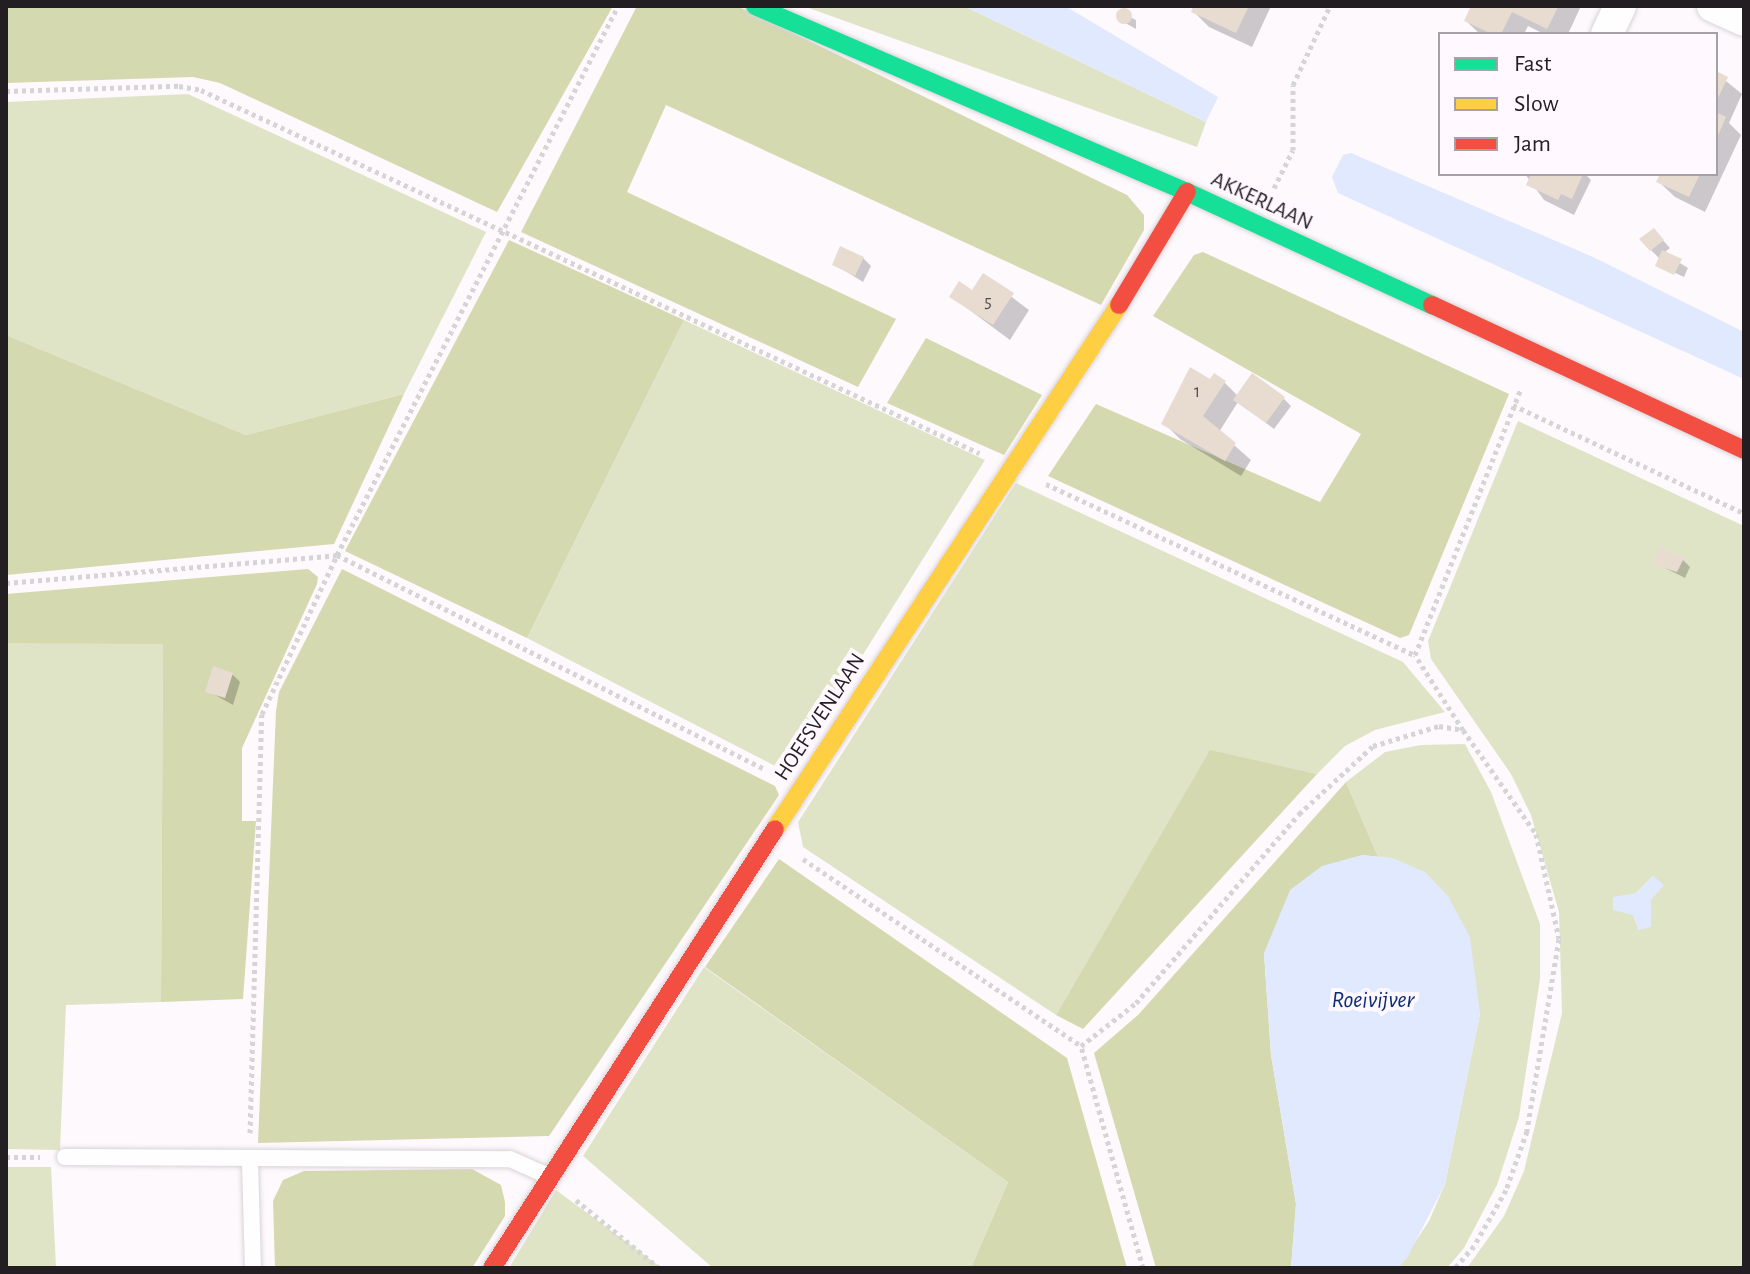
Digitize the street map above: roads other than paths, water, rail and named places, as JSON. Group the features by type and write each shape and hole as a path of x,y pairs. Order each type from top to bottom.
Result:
{"street":[{"name":"AKKERLAAN","path":"755,6 1187,192 1744,450"},
{"path":"1608,32 1620,6"},
{"path":"1713,6 1744,20"},
{"name":"HOEFSVENLAAN","path":"492,1268 547,1176 1158,246 1187,192"}],"lane":[{"path":"65,1157 250,1162 510,1159 547,1176"},
{"path":"250,1162 253,1268"}],"water":[{"path":"964,6 1065,6 1218,97 1206,122"},
{"path":"1351,153 1593,257 1744,332 1744,379 1338,193 1332,177 1343,155"},
{"name":"Roeivijver","path":"1362,855 1392,858 1425,872 1448,896 1470,937 1480,1014 1445,1184 1407,1258 1398,1268 1291,1268 1296,1204 1271,1055 1264,953 1290,890 1322,866"},
{"path":"1653,876 1664,885 1651,900 1651,927 1639,930 1633,915 1613,910 1613,897 1636,893"}]}
